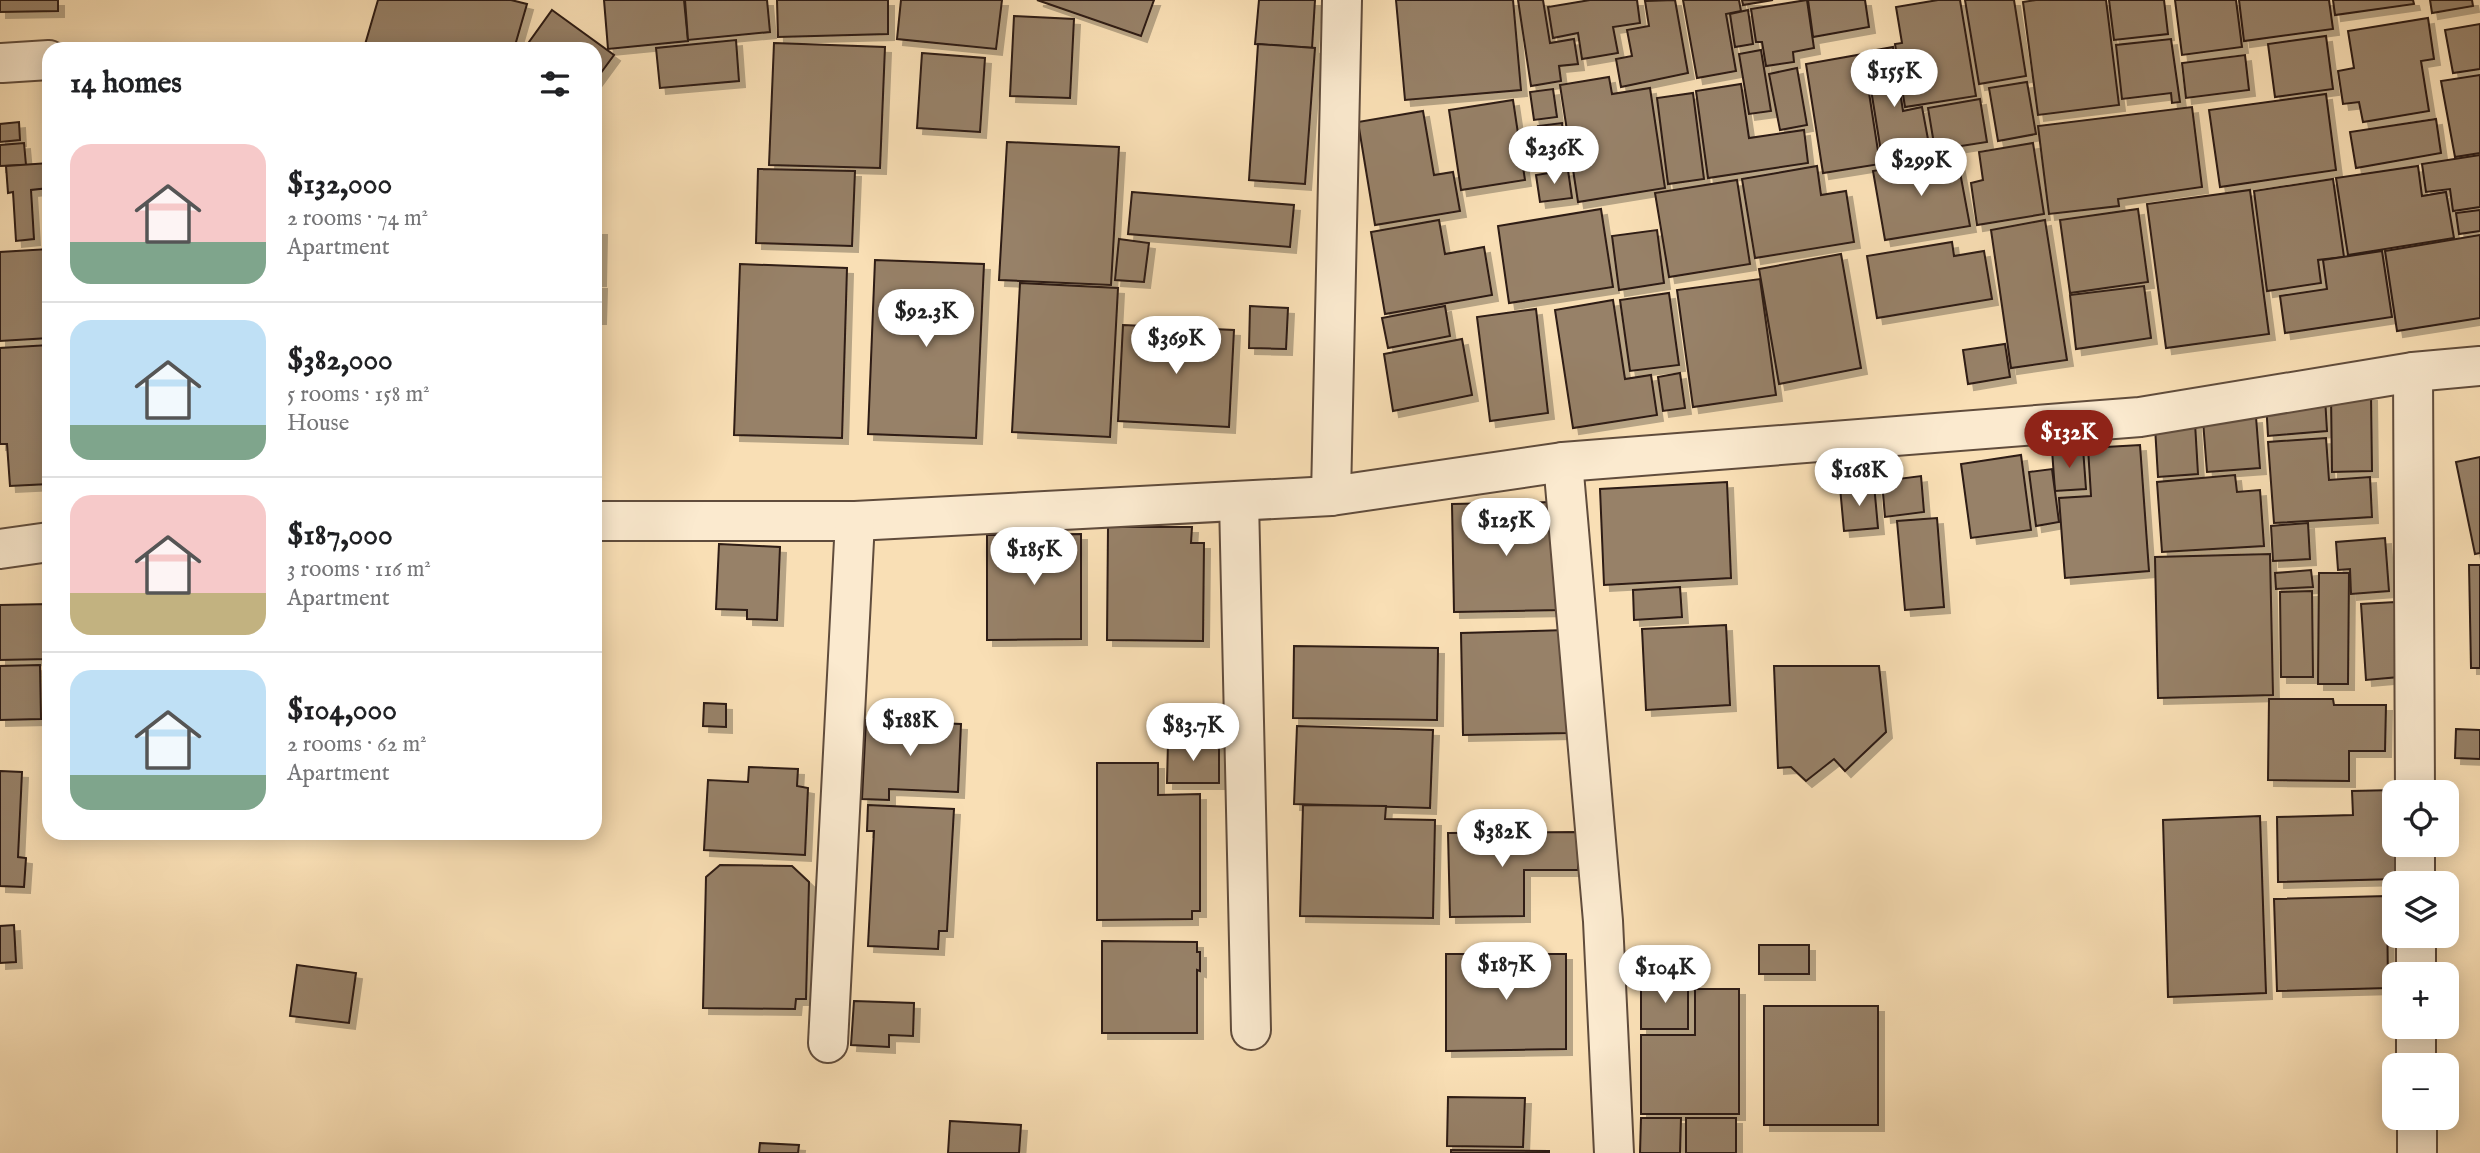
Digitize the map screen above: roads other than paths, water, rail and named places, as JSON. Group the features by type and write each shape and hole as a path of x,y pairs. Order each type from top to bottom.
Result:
{"street":[{"path":"1331,496 1342,0"},
{"path":"2,62 42,60"},
{"path":"602,521 855,521 1331,496 1563,462 2140,417 2413,372 2480,366"},
{"path":"2413,372 2415,780"},
{"path":"1563,462 1603,921 1614,1153"},
{"path":"1238,501 1251,1030"},
{"path":"828,1042 855,521"},
{"path":"0,549 42,543"},
{"path":"2417,1130 2417,1153"}]}
